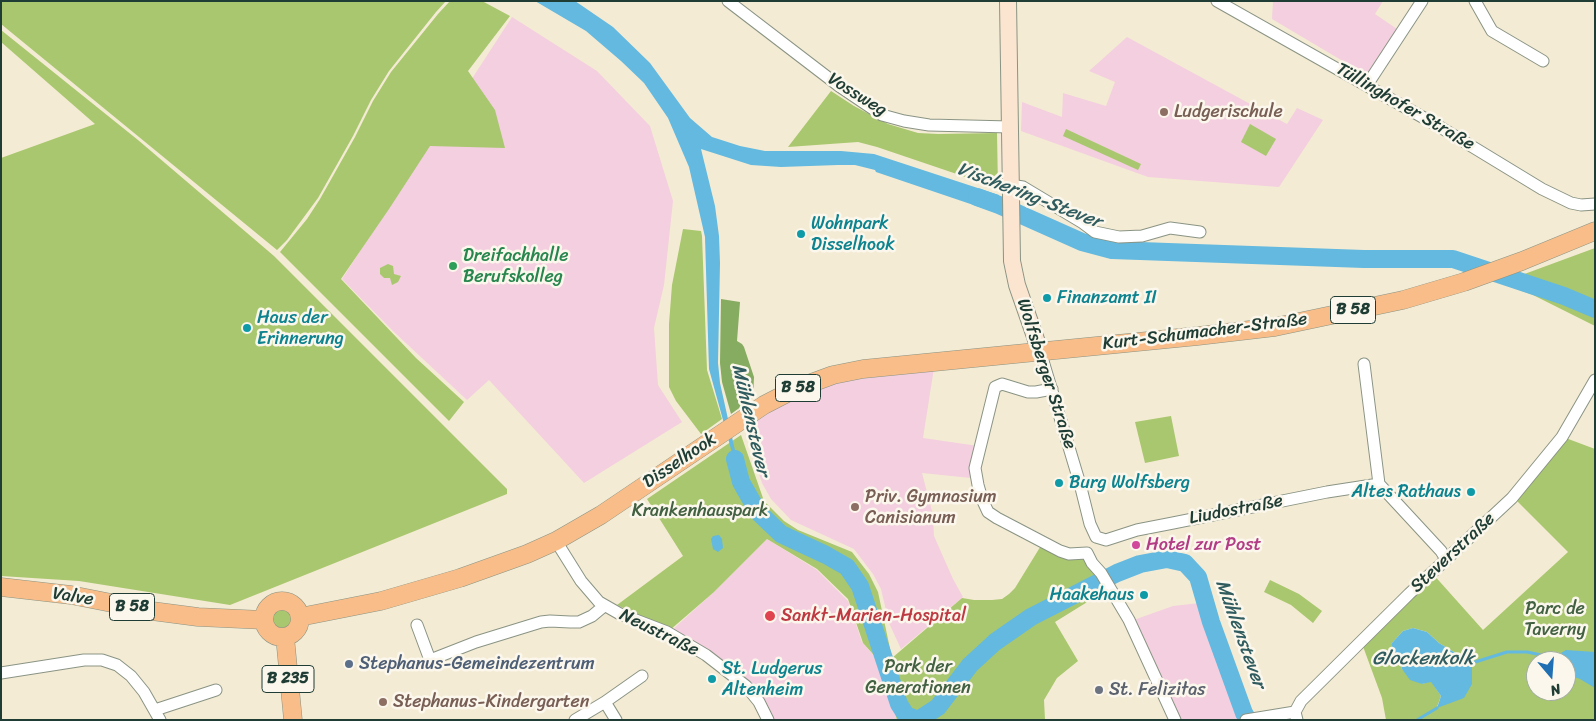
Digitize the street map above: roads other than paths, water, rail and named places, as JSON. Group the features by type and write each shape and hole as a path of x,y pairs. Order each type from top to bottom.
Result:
{"main road":[{"name":"Wolfsberger Straße","path":"1008,1 1012,261 1017,285 1040,351"},
{"name":"Kurt-Schumacher-Straße","path":"1040,351 1274,327 1402,300 1464,282 1595,231"},
{"name":"Disselhook","path":"300,618 381,601 460,578 527,554 556,541 601,515 779,396 812,382 833,375 863,370 1040,351"},
{"name":"Valve","path":"1,587 71,595 152,611 198,617 264,620"},
{"path":"281,601 288,602 294,606 300,618 298,628 290,636 284,637 273,635 268,631 264,620 267,609 276,602 281,601"},
{"name":"B 235","path":"284,637 293,720"}],"street":[{"name":"Vossweg","path":"728,1 839,86 882,114 904,121 929,125 1010,126"},
{"name":"Tüllinghofer Straße","path":"1218,1 1440,126 1542,189 1571,203 1581,205 1595,204"},
{"path":"1367,85 1422,1"},
{"path":"1474,1 1492,31 1543,61"},
{"path":"1010,189 1023,187 1095,232 1119,237 1142,236 1170,228 1200,232"},
{"name":"Wolfsberger Straße","path":"1040,351 1090,524 1096,537"},
{"path":"1364,364 1379,484 1441,551 1446,559"},
{"name":"Steverstraße","path":"1296,716 1301,701 1446,559 1512,498 1562,437 1595,380"},
{"path":"1052,389 1028,392 998,384 976,462 976,477 988,512 1060,551 1069,554 1087,553"},
{"name":"Liudostraße","path":"1096,537 1106,540 1137,530 1327,492 1379,484"},
{"path":"1087,553 1096,537"},
{"name":"Neustraße","path":"556,541 581,581 604,606 667,632 706,655 746,686 759,702 768,720"},
{"path":"1087,553 1129,620 1174,720"},
{"path":"417,624 430,660 476,642 541,622 579,622 592,616 604,606"},
{"path":"1,673 84,660 102,660 117,665 131,676 144,692 157,715 216,690"},
{"path":"575,720 642,676"},
{"path":"605,702 616,720"},
{"path":"1250,719 1296,716"}],"water":[{"path":"535,1 575,1 613,27 650,63 690,118 712,137 740,146 765,151 841,151 874,154 999,195 1000,214 876,172 875,170 855,165 781,167 751,165 701,149 715,206 719,236 718,363 720,383 742,482 740,482 709,369 705,237 689,167 668,118 644,83 621,61 586,31"},
{"path":"719,535 722,539 723,548 718,552 713,549 711,539 713,536"},
{"name":"Glockenkolk","path":"1413,628 1427,632 1439,643 1472,663 1472,684 1464,698 1437,708 1441,696 1431,682 1422,684 1410,680 1402,669 1391,644 1403,631"},
{"path":"1566,650 1595,652 1595,688 1576,678 1576,651 1564,651"}],"waterway":[{"name":"Vischering-Stever","path":"977,197 1082,242 1112,250 1364,259 1453,259 1564,296 1595,309"},
{"name":"Mühlenstever","path":"735,459 741,482 758,512 781,534 847,567 860,586 899,704 906,715 918,720 938,707 970,665 995,642 1031,617 1117,573 1140,564 1167,559 1185,563 1198,577 1211,622 1248,720"},
{"path":"1472,663 1507,652 1526,652"},
{"path":"1417,720 1437,708"}],"place":[{"name":"Ludgerischule","path":"1164,112"},
{"name":"Wohnpark Disselhook","path":"801,234"},
{"name":"Dreifachhalle Berufskolleg","path":"453,266"},
{"name":"Finanzamt II","path":"1047,298"},
{"name":"Haus der Erinnerung","path":"247,328"},
{"name":"Burg Wolfsberg","path":"1059,483"},
{"name":"Altes Rathaus","path":"1471,492"},
{"name":"Priv. Gymnasium Canisianum","path":"855,507"},
{"name":"Hotel zur Post","path":"1136,545"},
{"name":"Haakehaus","path":"1144,595"},
{"name":"Sankt-Marien-Hospital","path":"770,616"},
{"name":"Stephanus-Gemeindezentrum","path":"349,664"},
{"name":"St. Ludgerus Altenheim","path":"712,679"},
{"name":"St. Felizitas","path":"1099,690"},
{"name":"Stephanus-Kindergarten","path":"383,702"}],"park label":[{"name":"Krankenhauspark","path":"700,511"},
{"name":"Parc de Taverny","path":"1555,619"},
{"name":"Park der Generationen","path":"918,678"}]}
